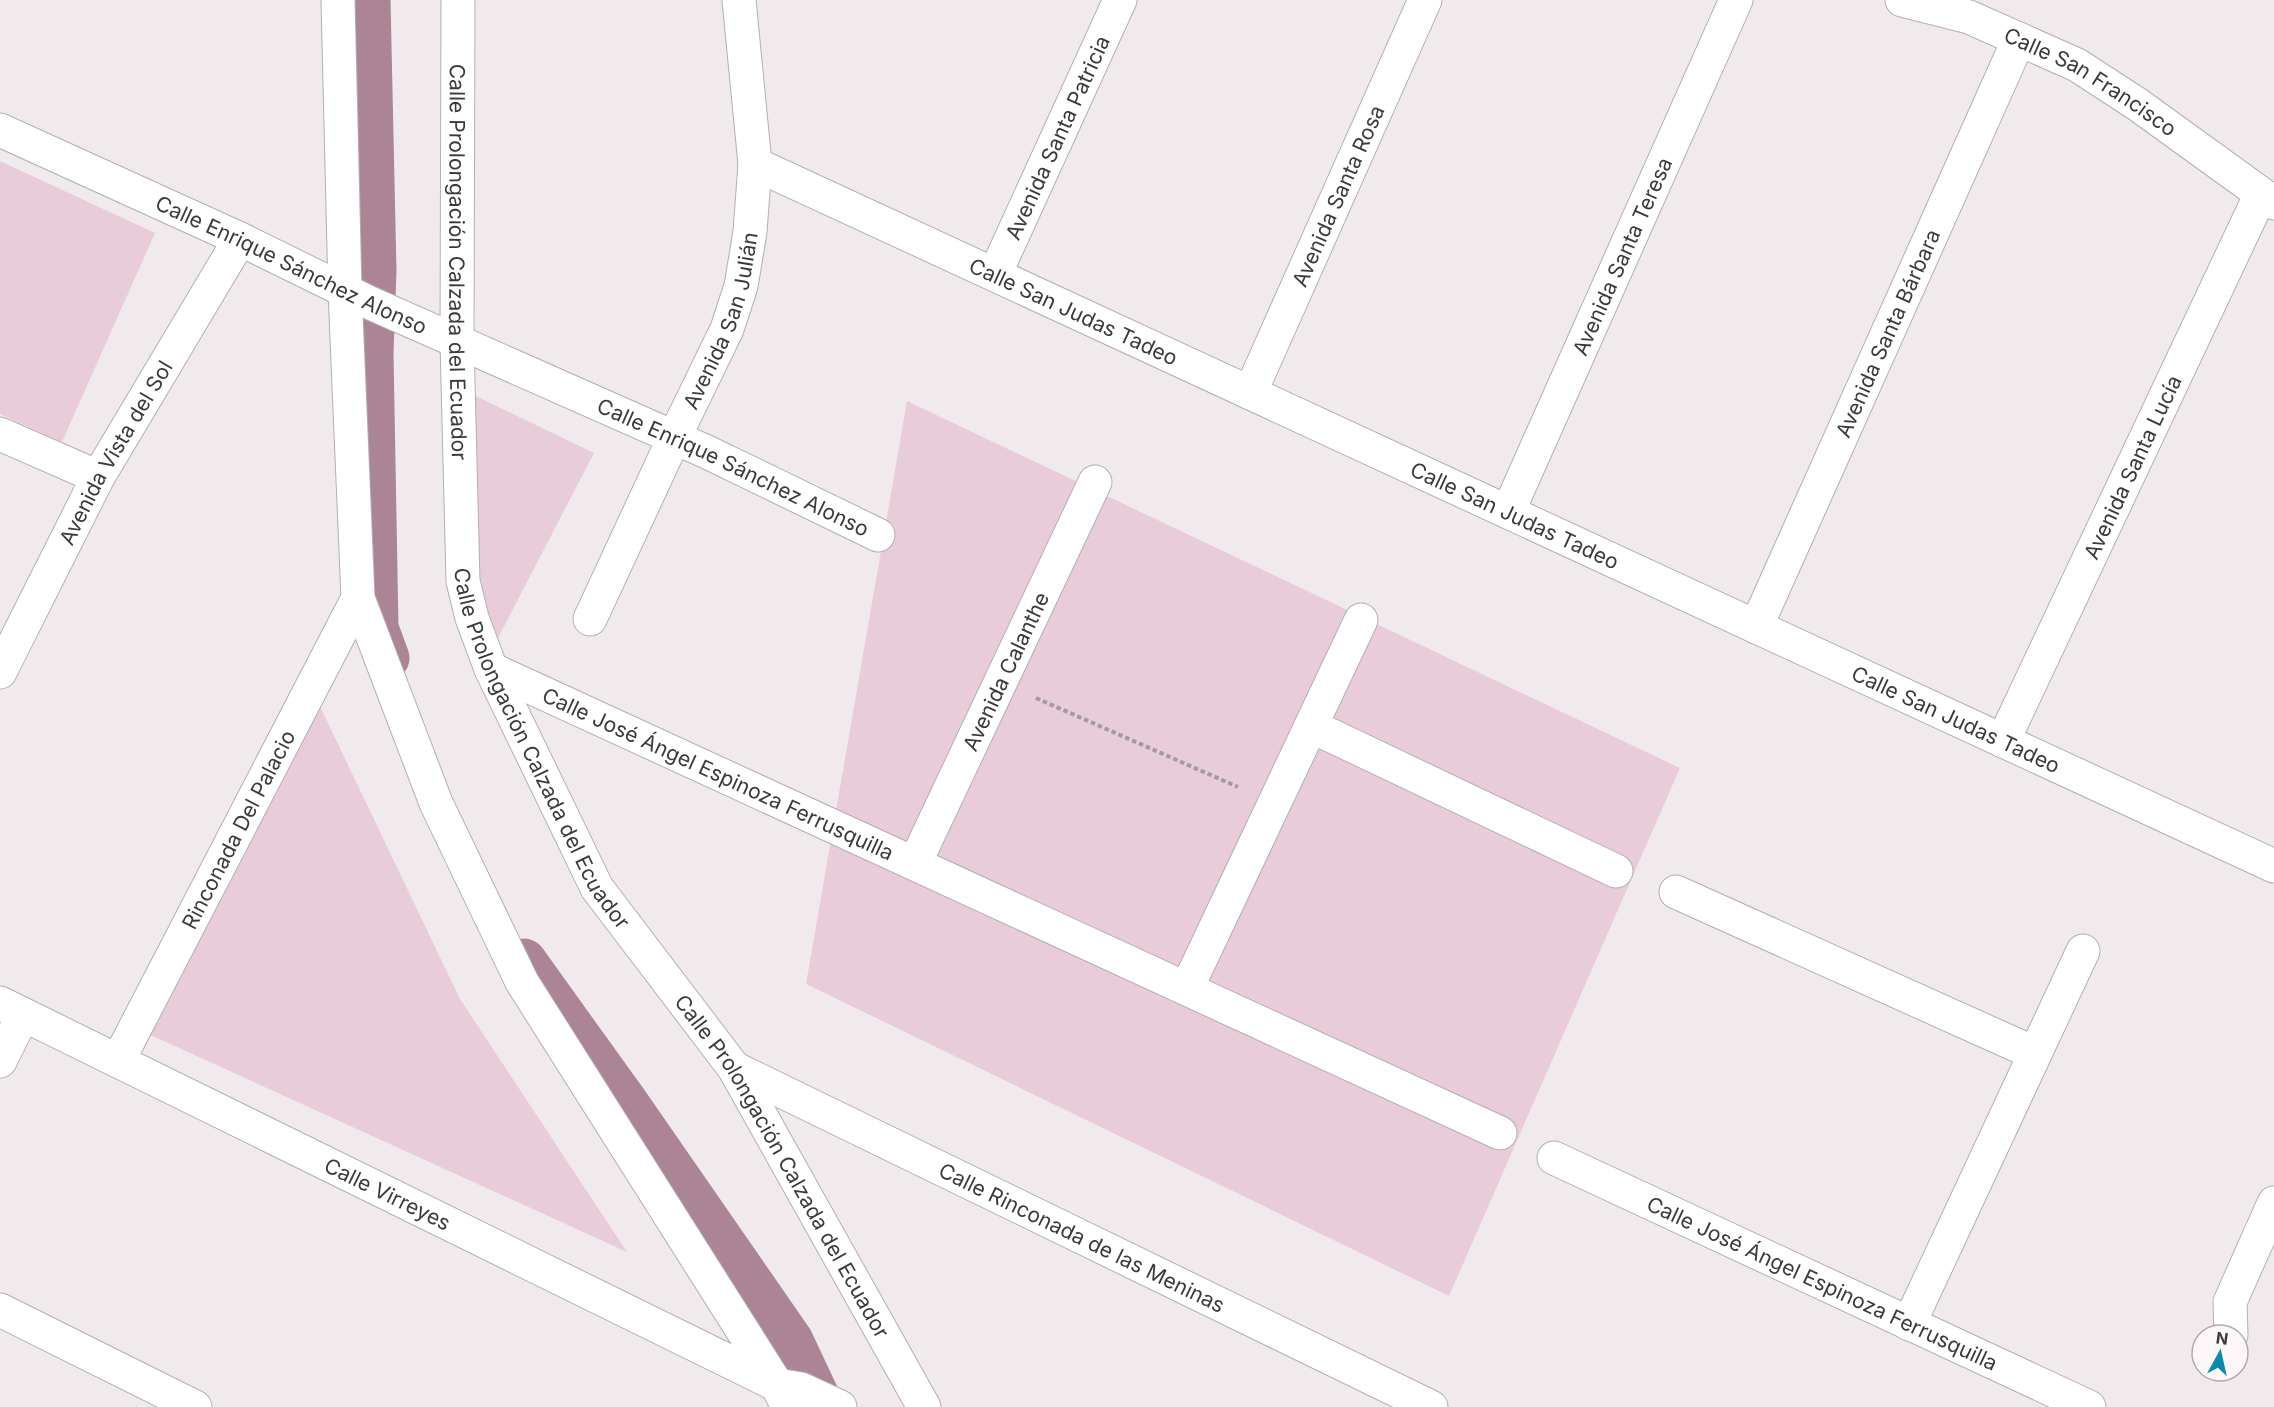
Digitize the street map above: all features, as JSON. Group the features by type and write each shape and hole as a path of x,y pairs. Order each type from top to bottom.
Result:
{"street":[{"path":"338,0 356,296 358,598 436,803 522,982 788,1394"},
{"name":"Calle Prolongación Calzada del Ecuador","path":"458,0 457,342 463,581 472,618 490,669 597,888 734,1068 924,1407"},
{"name":"Avenida San Julián","path":"590,619 727,329 741,286 750,232 755,164 739,0"},
{"name":"Avenida Santa Patricia","path":"995,274 1120,0"},
{"name":"Avenida Santa Rosa","path":"1250,393 1425,0"},
{"name":"Avenida Santa Teresa","path":"1508,512 1736,0"},
{"name":"Calle San Francisco","path":"1902,0 1969,17 2077,65 2137,104 2268,199"},
{"name":"Avenida Santa Bárbara","path":"1756,627 2019,39"},
{"name":"Calle Enrique Sánchez Alonso","path":"0,130 240,239 356,296 674,438 878,535"},
{"name":"Calle San Judas Tadeo","path":"755,164 2003,741 2272,861"},
{"name":"Avenida Santa Lucía","path":"2003,741 2268,199"},
{"name":"Avenida Vista del Sol","path":"0,672 98,477 240,239"},
{"path":"0,434 98,477"},
{"name":"Avenida Calanthe","path":"915,863 1095,482"},
{"name":"Rinconada Del Palacio","path":"118,1060 358,598"},
{"path":"1187,988 1361,620"},
{"name":"Calle José Ángel Espinoza Ferrusquilla","path":"490,669 1500,1133"},
{"path":"1311,726 1616,872"},
{"path":"1676,892 2034,1053"},
{"path":"1909,1324 2082,951"},
{"path":"0,1061 11,1009"},
{"name":"Calle Virreyes","path":"11,1009 118,1060 788,1394 840,1407"},
{"name":"Calle Rinconada de las Meninas","path":"734,1068 1431,1407"},
{"name":"Calle José Ángel Espinoza Ferrusquilla","path":"1554,1158 2089,1407"},
{"path":"2231,1323 2230,1302 2274,1203"},
{"path":"0,1310 195,1407"}],"path":[{"path":"1000,683 1275,803"}],"shaded area":[{"path":"0,161 155,233 62,442 0,414"},
{"path":"451,384 594,453 497,640 464,621"},
{"path":"907,401 1680,768 1449,1296 806,984"},
{"path":"316,698 460,999 627,1252 146,1033"}],"waterway":[{"path":"368,0 374,271 371,353 376,628 387,658"},
{"path":"524,961 626,1103 791,1341 822,1407"}]}
